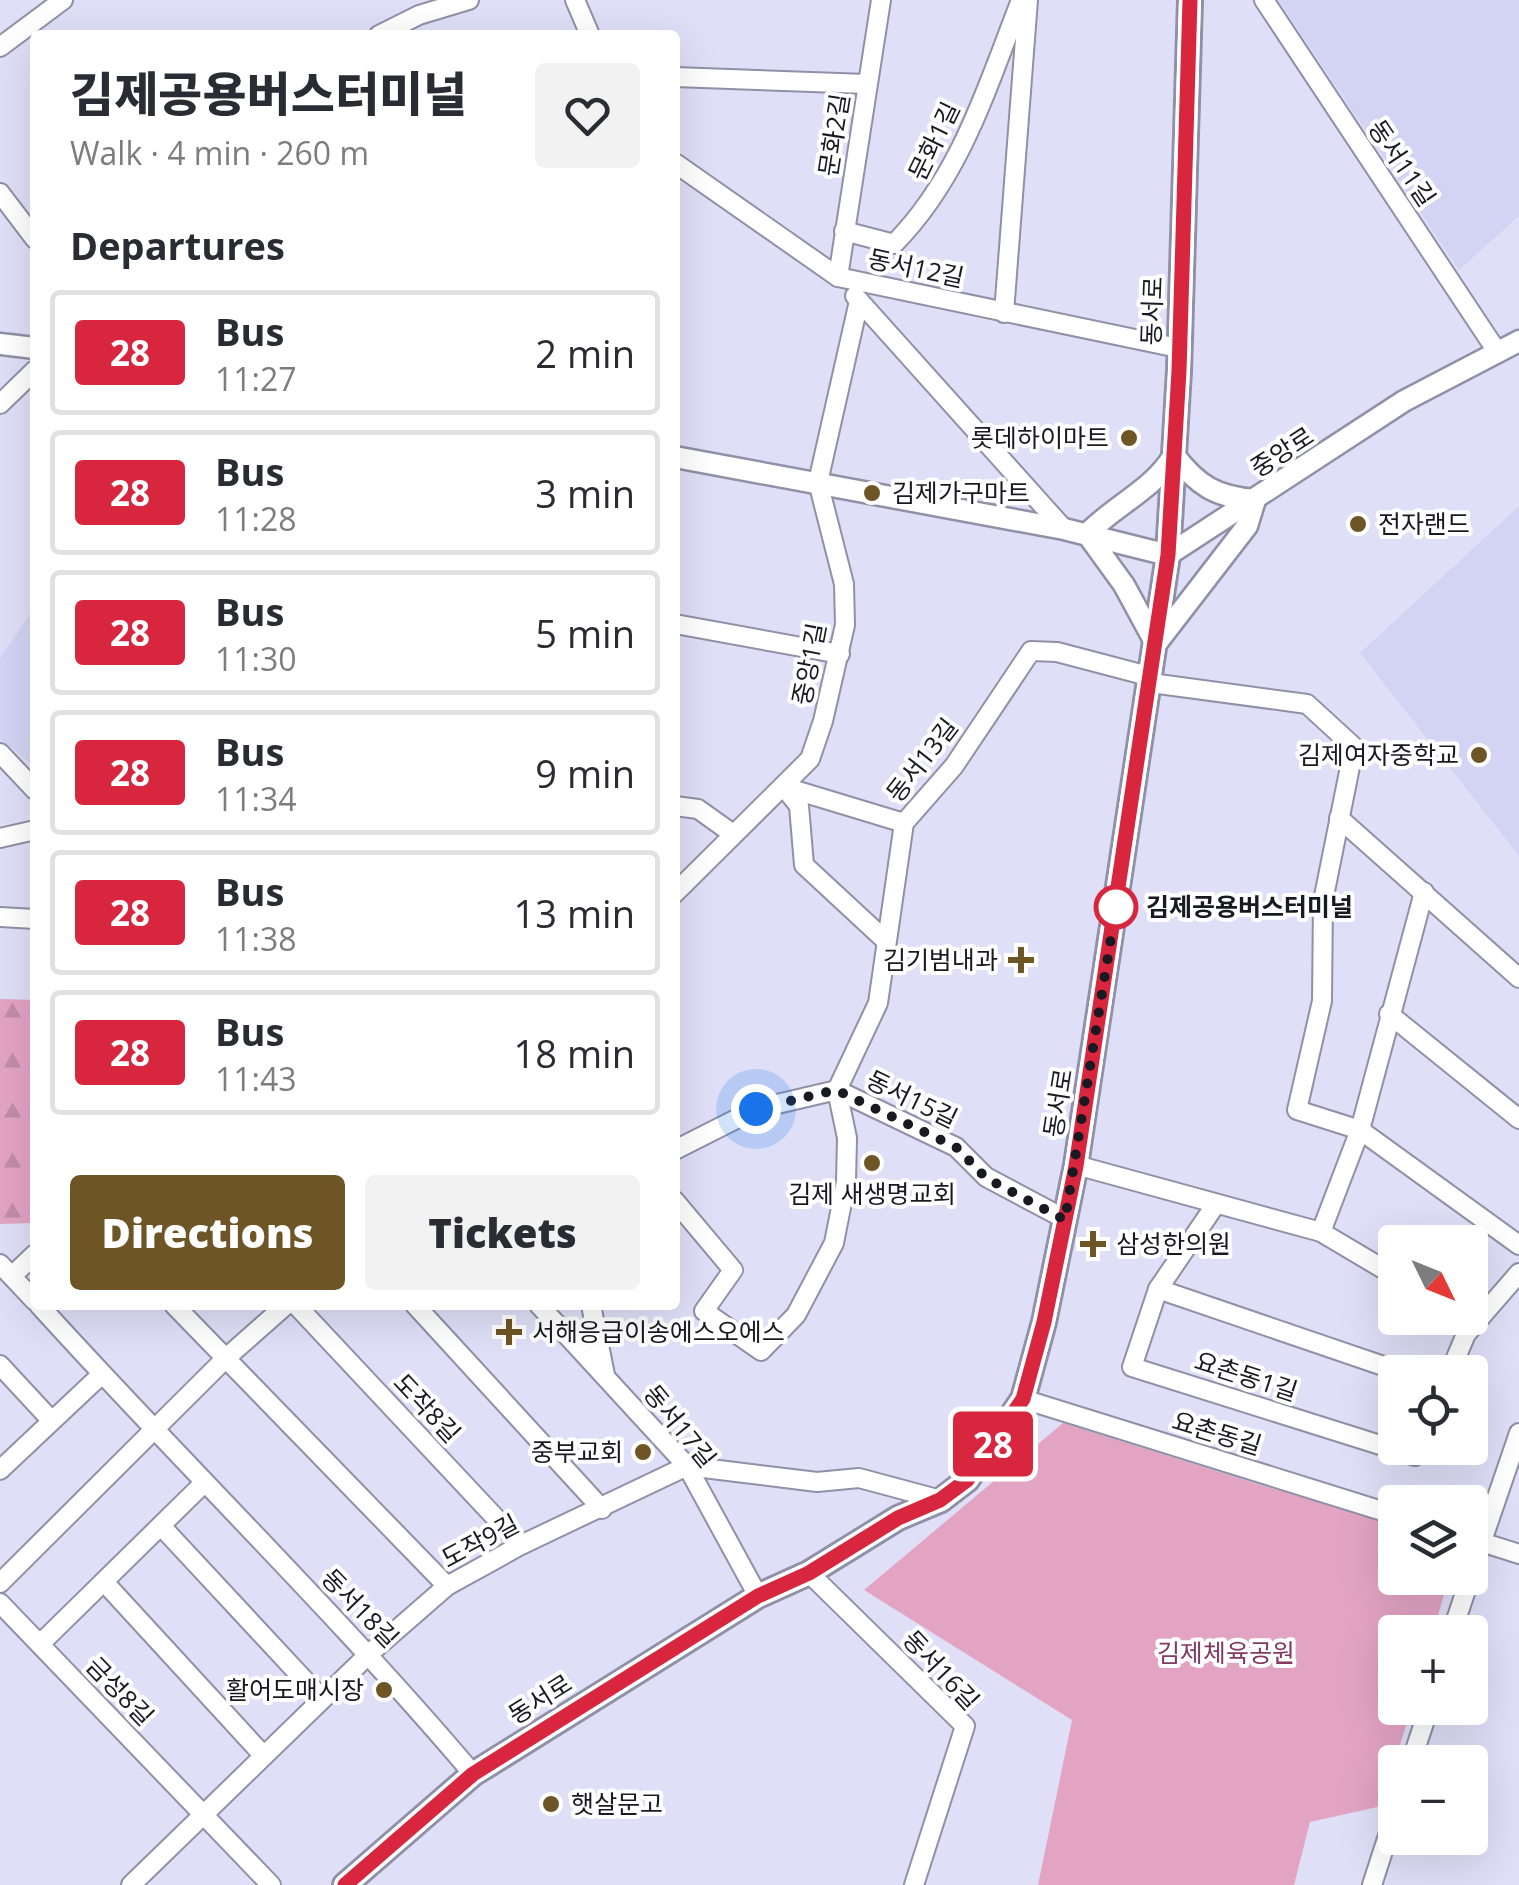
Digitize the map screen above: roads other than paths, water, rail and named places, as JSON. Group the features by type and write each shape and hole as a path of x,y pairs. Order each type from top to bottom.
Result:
{"main road":[{"name":"동서로","path":"345,1885 473,1774 758,1596 809,1573 898,1518 940,1500 967,1480 1023,1399 1076,1166 1168,555 1190,0"}],"street":[{"path":"0,47 62,0"},
{"path":"389,30 418,15 469,0"},
{"path":"575,0 588,30"},
{"name":"문화2길","path":"838,277 881,0"},
{"name":"문화1길","path":"844,231 894,244 927,211 964,144 1024,0"},
{"name":"문화1길","path":"1004,313 1024,0"},
{"name":"동서11길","path":"1264,0 1498,353"},
{"path":"680,77 867,84"},
{"name":"동서12길","path":"680,167 838,277 1178,348"},
{"path":"0,193 30,232"},
{"path":"838,277 1064,528"},
{"path":"818,482 858,301"},
{"name":"중앙로","path":"1168,555 1404,401 1519,341"},
{"path":"0,344 30,347"},
{"path":"0,404 30,375"},
{"path":"1174,454 1205,489 1221,497 1256,500 1246,526 1156,644 1124,585 1087,534 1103,517 1159,480 1174,454"},
{"path":"680,458 1064,528 1168,555"},
{"name":"중앙1길","path":"680,888 810,758 840,654 844,584 818,482"},
{"path":"680,625 840,654"},
{"name":"동서13길","path":"836,1090 878,1003 904,823 954,766 1030,651 1057,652 1152,680"},
{"path":"1152,680 1307,704 1354,747 1323,901 1322,1002 1296,1110 1360,1130 1519,1244"},
{"path":"0,753 30,785"},
{"path":"784,787 904,823"},
{"path":"784,787 799,806 804,864 886,942"},
{"path":"680,806 698,808 732,834"},
{"path":"1339,818 1519,978"},
{"path":"0,838 30,831"},
{"path":"1320,1232 1360,1130 1424,892"},
{"path":"0,917 30,918"},
{"path":"1389,1014 1519,1119"},
{"name":"동서15길","path":"680,1207 733,1270 704,1311 761,1351 796,1315 834,1243 846,1182 847,1138 836,1090"},
{"name":"동서15길","path":"680,1147 756,1109 836,1090 956,1147 986,1178 1065,1220"},
{"path":"1076,1166 1320,1232 1378,1266"},
{"name":"요촌동1길","path":"1216,1204 1158,1288 1132,1367 1378,1444"},
{"path":"6,1270 30,1257"},
{"name":"동서18길","path":"6,1270 30,1296"},
{"path":"1488,1303 1519,1273"},
{"path":"1158,1288 1378,1364"},
{"name":"동서18길","path":"43,1310 203,1484 370,1653 473,1774"},
{"path":"179,1310 447,1586"},
{"path":"0,1583 226,1358 280,1310"},
{"name":"도작8길","path":"301,1310 521,1545"},
{"path":"420,1310 602,1509"},
{"name":"동서17길","path":"544,1310 688,1466 758,1596"},
{"path":"592,1310 605,1376"},
{"path":"0,1366 50,1419"},
{"path":"0,1470 102,1374"},
{"name":"요촌동길","path":"1023,1399 1378,1510"},
{"path":"1488,1510 1519,1433"},
{"path":"688,1466 817,1482 859,1478 940,1500"},
{"name":"도작9길","path":"131,1885 370,1653 447,1586 521,1545 688,1466"},
{"path":"40,1644 163,1528 203,1484"},
{"path":"163,1528 322,1699"},
{"path":"1488,1544 1519,1554"},
{"name":"동서16길","path":"809,1573 965,1726 914,1885"},
{"path":"106,1583 263,1755"},
{"name":"금성8길","path":"0,1603 203,1814"},
{"path":"203,1814 271,1885"},
{"path":"1372,1885 1382,1855"}],"place":[{"name":"롯데하이마트","path":"1129,438"},
{"name":"김제가구마트","path":"872,493"},
{"name":"전자랜드","path":"1358,524"},
{"name":"김제여자중학교","path":"1479,755"},
{"name":"김제공용버스터미널","path":"1116,907"},
{"name":"김기범내과","path":"1021,960"},
{"name":"김제 새생명교회","path":"872,1163"},
{"name":"삼성한의원","path":"1093,1244"},
{"name":"서해응급이송에스오에스","path":"509,1332"},
{"name":"중부교회","path":"643,1452"},
{"name":"활어도매시장","path":"384,1690"},
{"name":"햇살문고","path":"551,1804"}],"park label":[{"name":"김제체육공원","path":"1226,1653"}]}
